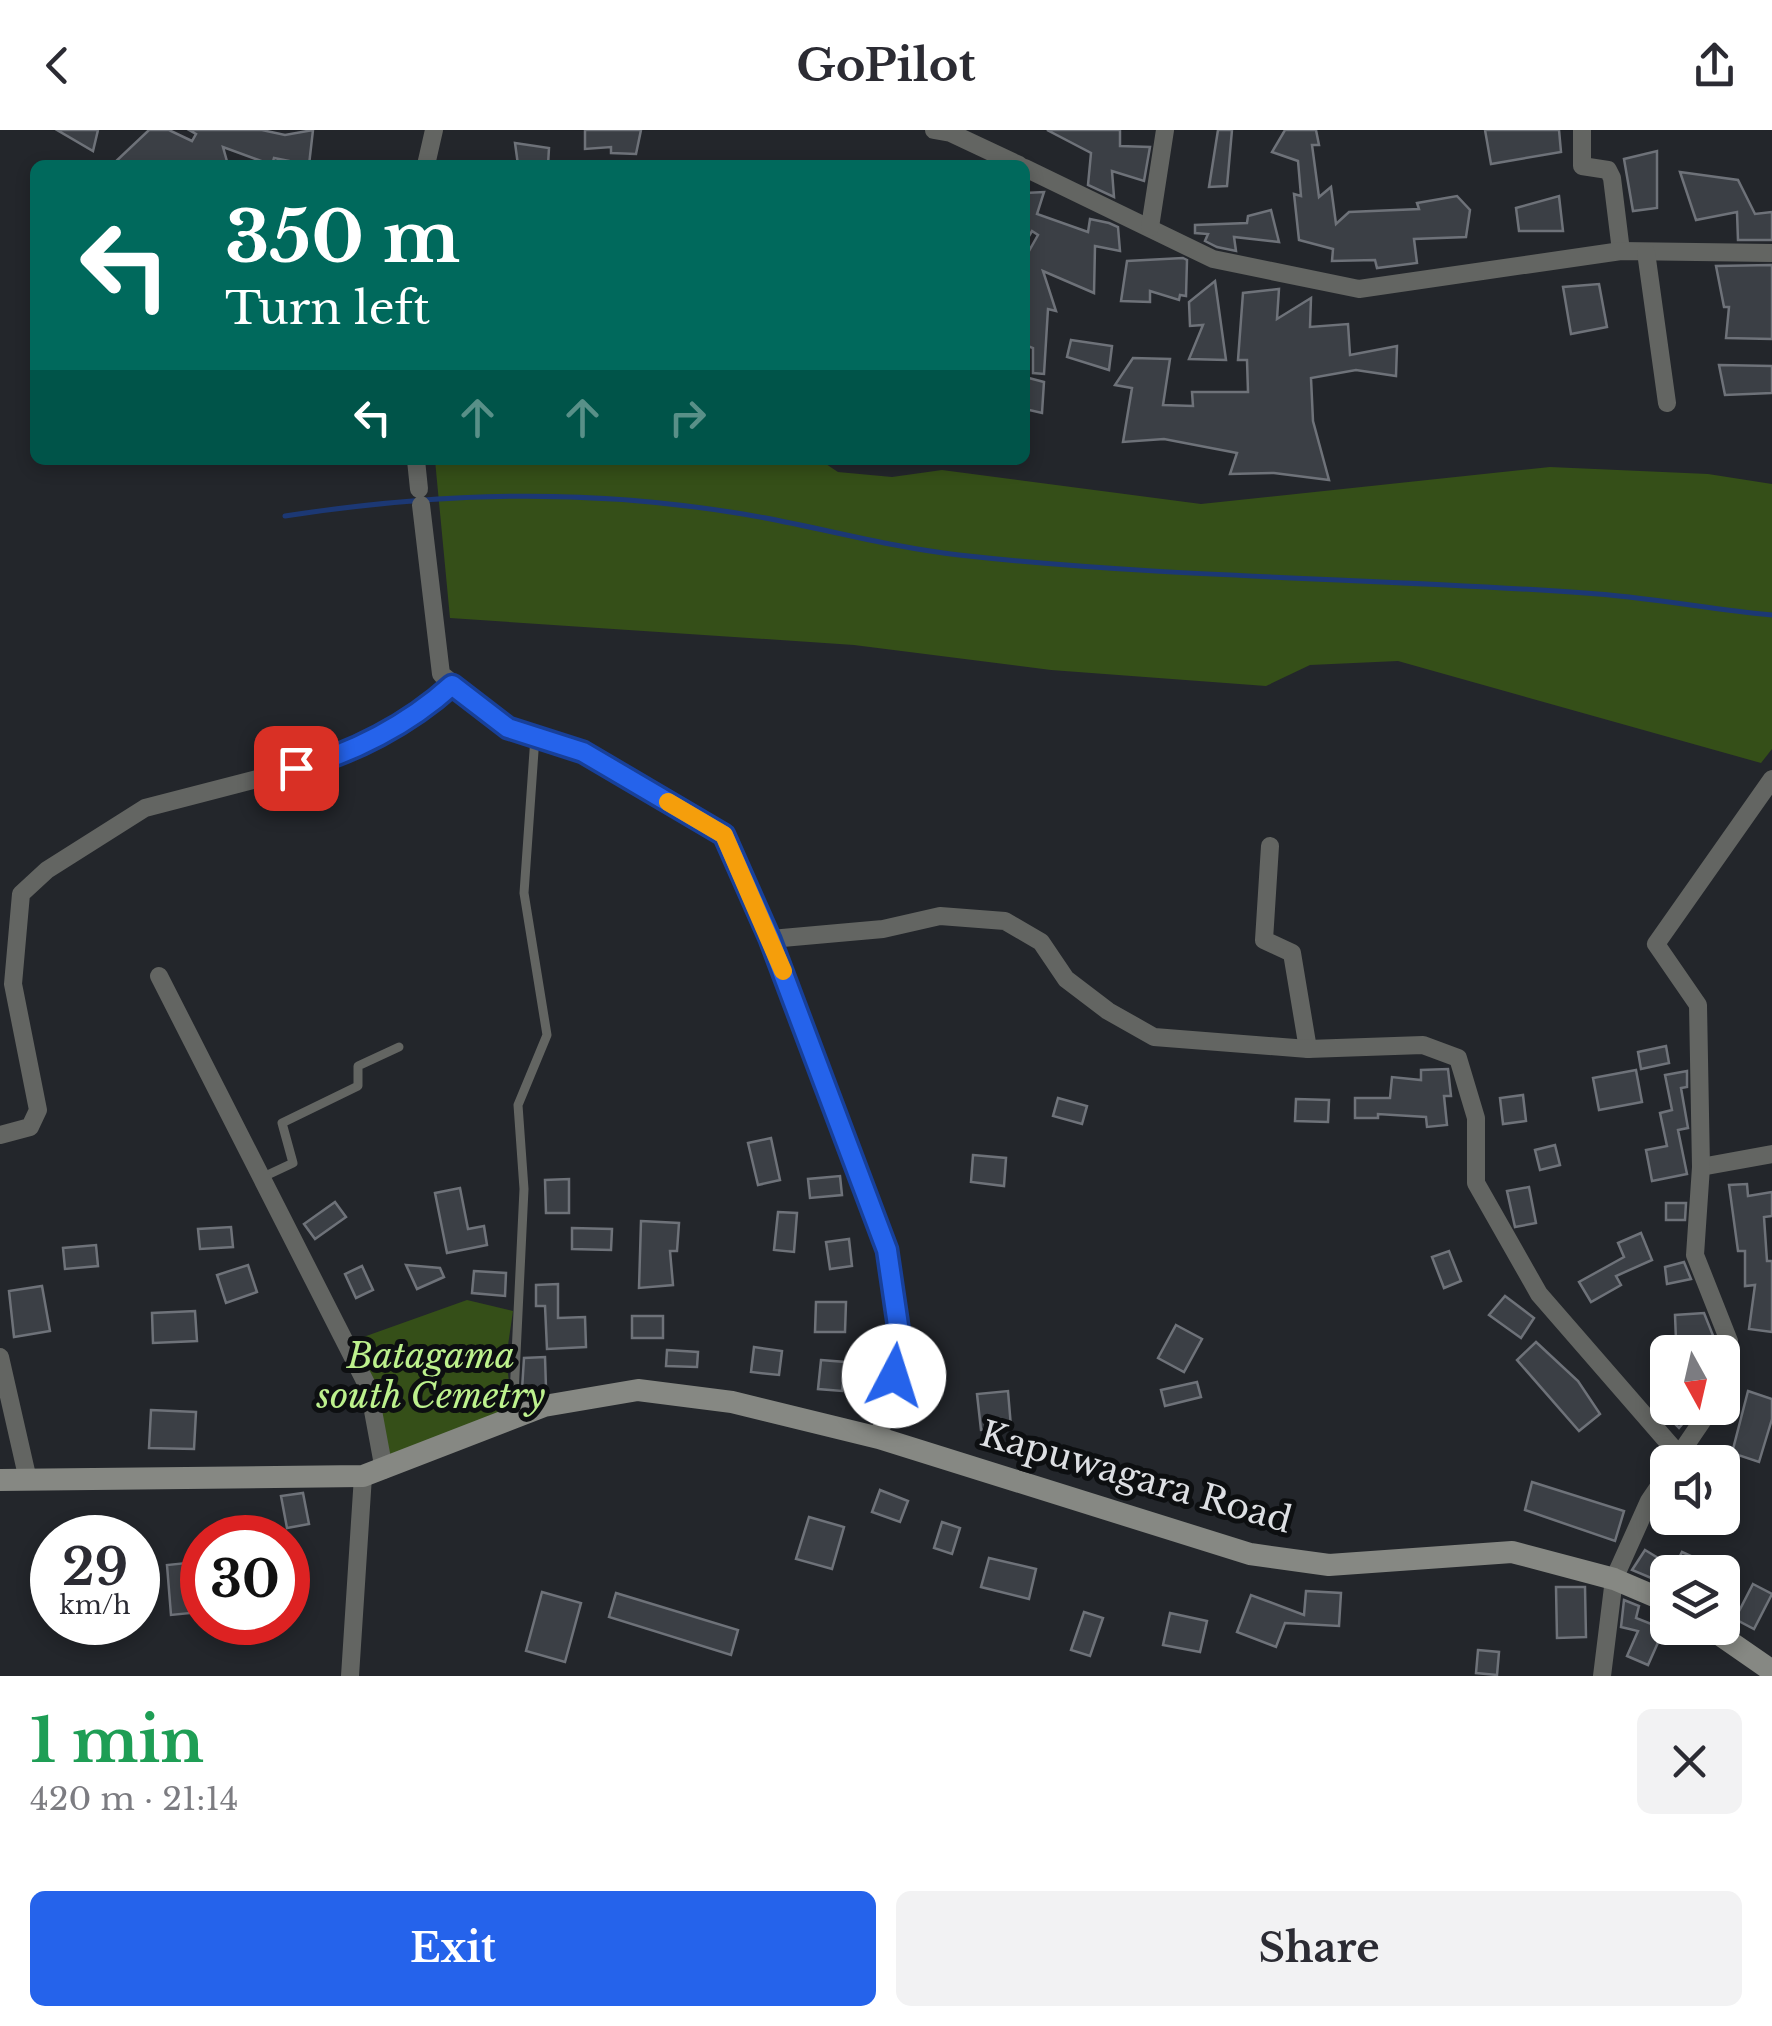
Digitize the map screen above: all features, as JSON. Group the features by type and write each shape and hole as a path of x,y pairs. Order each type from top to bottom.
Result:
{"street":[{"path":"427,160 434,130"},
{"path":"934,130 951,133 1009,160"},
{"path":"1150,228 1165,130"},
{"path":"1582,130 1578,158 1582,166 1608,170 1612,178 1621,252"},
{"path":"1030,170 1213,259 1359,288 1621,252 1772,254"},
{"path":"1646,252 1667,403"},
{"path":"417,465 441,674 508,728 583,752 724,835 770,939 887,1250 901,1346 880,1438"},
{"path":"0,1135 30,1127 38,1110 13,984 20,894 48,870 146,808 334,759 427,708 452,685"},
{"path":"1727,1335 1695,1255 1701,1167 1698,1006 1656,944 1772,779"},
{"path":"1270,846 1264,940 1292,953 1308,1049"},
{"path":"770,939 884,929 940,916 1004,921 1041,942 1066,979 1108,1011 1154,1037 1308,1049 1422,1044 1458,1058 1476,1118 1476,1183 1538,1294 1665,1445"},
{"path":"158,976 369,1389 373,1473 350,1676"},
{"path":"1701,1167 1772,1154"},
{"path":"0,1357 28,1480"},
{"name":"Kapuwagara Road","path":"0,1480 373,1473 544,1406 638,1390 732,1402 880,1438 1250,1554 1329,1564 1512,1552 1614,1579 1650,1594"},
{"path":"1602,1676 1614,1579 1650,1498"},
{"path":"1735,1645 1772,1670"}],"lane":[{"path":"513,1418 524,1189 518,1106 547,1035 524,893 535,737"},
{"path":"260,1179 293,1163 282,1124 358,1086 358,1066 400,1047"}],"green space":[{"path":"435,465 828,465 838,472 892,477 942,470 1201,504 1550,467 1708,474 1772,484 1772,749 1761,763 1398,661 1310,665 1266,686 1051,670 854,645 450,618"},
{"name":"Batagama south Cemetry","path":"467,1300 513,1311 506,1359 513,1411 384,1458 355,1340"}],"building":[{"path":"57,130 98,130 93,151"},
{"path":"149,130 169,130 192,141 196,134 189,130 262,130 285,135 313,130 310,160 258,160 223,147 227,160 117,160"},
{"path":"585,130 641,130 636,154 611,153 611,147 585,149"},
{"path":"1047,130 1120,130 1120,146 1150,147 1144,181 1112,171 1114,197 1088,185 1091,153"},
{"path":"1218,130 1232,130 1227,186 1209,187"},
{"path":"1285,130 1316,130 1319,145 1312,145 1319,197 1331,187 1336,224 1349,212 1419,209 1417,203 1457,196 1470,210 1466,237 1414,239 1417,263 1377,268 1375,260 1332,261 1333,249 1299,240 1294,194 1301,196 1298,161 1272,152"},
{"path":"1485,130 1559,130 1561,152 1491,164"},
{"path":"515,143 549,148 548,160 517,160"},
{"path":"1657,151 1657,208 1633,211 1624,159"},
{"path":"1680,172 1738,180 1755,214 1772,212 1772,240 1738,240 1737,212 1696,220"},
{"path":"1044,192 1037,214 1088,232 1090,219 1118,227 1120,251 1095,246 1094,293 1043,271 1056,311 1048,309 1044,374 1033,373 1030,347 1030,249 1038,235 1032,231 1030,234 1030,193"},
{"path":"1559,196 1563,231 1519,231 1516,208"},
{"path":"1271,210 1279,242 1234,237 1236,251 1205,241 1208,234 1195,233 1195,225 1247,223 1248,216"},
{"path":"1187,260 1186,296 1180,295 1179,300 1150,291 1150,302 1121,301 1127,261"},
{"path":"1772,265 1772,339 1726,338 1729,307 1724,307 1716,266"},
{"path":"1215,281 1226,360 1189,359 1203,325 1190,326 1189,302"},
{"path":"1599,284 1607,327 1571,334 1563,287"},
{"path":"1279,289 1277,319 1311,298 1310,327 1348,324 1350,355 1397,346 1396,376 1356,370 1311,378 1313,421 1329,480 1274,473 1230,474 1237,453 1164,439 1123,442 1132,388 1115,385 1133,358 1170,359 1163,405 1193,406 1192,392 1248,392 1247,360 1238,360 1243,293"},
{"path":"1071,340 1112,346 1109,370 1067,357"},
{"path":"1719,365 1772,366 1772,393 1725,395"},
{"path":"1030,378 1044,382 1042,413 1030,410"},
{"path":"1666,1046 1669,1063 1641,1069 1638,1052"},
{"path":"1448,1069 1451,1096 1444,1096 1447,1125 1427,1127 1426,1117 1378,1114 1378,1118 1355,1118 1355,1098 1390,1098 1392,1077 1421,1080 1421,1070"},
{"path":"1636,1070 1642,1102 1599,1110 1593,1078"},
{"path":"1687,1071 1687,1087 1681,1088 1688,1128 1678,1130 1687,1174 1652,1181 1646,1150 1667,1146 1660,1113 1672,1110 1665,1075"},
{"path":"1523,1095 1526,1121 1503,1124 1500,1098"},
{"path":"1058,1098 1087,1106 1082,1124 1053,1116"},
{"path":"1296,1099 1329,1100 1328,1122 1295,1121"},
{"path":"771,1138 780,1180 758,1185 748,1143"},
{"path":"1555,1145 1560,1165 1540,1170 1535,1150"},
{"path":"973,1155 1006,1158 1004,1186 971,1182"},
{"path":"840,1176 842,1195 810,1198 808,1179"},
{"path":"569,1179 569,1213 546,1213 545,1180"},
{"path":"1747,1184 1748,1196 1772,1192 1772,1216 1764,1217 1767,1261 1772,1261 1772,1332 1749,1329 1755,1285 1745,1286 1745,1251 1738,1251 1729,1185"},
{"path":"1529,1187 1536,1223 1515,1227 1507,1191"},
{"path":"460,1188 468,1229 484,1226 487,1245 447,1253 435,1193"},
{"path":"335,1202 346,1217 315,1239 304,1224"},
{"path":"1666,1203 1686,1203 1685,1220 1666,1220"},
{"path":"778,1212 797,1213 794,1252 774,1250"},
{"path":"641,1221 679,1223 677,1251 670,1251 673,1285 639,1288"},
{"path":"231,1227 233,1247 200,1249 198,1229"},
{"path":"572,1228 612,1229 611,1250 572,1249"},
{"path":"1641,1233 1652,1260 1616,1276 1621,1285 1591,1302 1579,1282 1624,1257 1618,1243"},
{"path":"849,1239 852,1266 830,1269 826,1242"},
{"path":"96,1245 98,1266 65,1269 63,1248"},
{"path":"1449,1251 1461,1281 1444,1288 1432,1257"},
{"path":"1684,1262 1691,1279 1667,1284 1665,1267"},
{"path":"248,1265 257,1292 226,1303 217,1275"},
{"path":"406,1265 440,1268 444,1277 417,1289"},
{"path":"362,1266 373,1290 356,1298 345,1274"},
{"path":"474,1271 506,1273 505,1296 472,1293"},
{"path":"558,1284 558,1318 585,1317 586,1347 547,1349 545,1306 536,1306 536,1285"},
{"path":"42,1286 50,1331 14,1337 9,1291"},
{"path":"1505,1296 1534,1318 1521,1338 1489,1315"},
{"path":"816,1302 846,1302 845,1332 815,1332"},
{"path":"195,1311 197,1341 153,1343 152,1313"},
{"path":"1704,1313 1713,1335 1676,1335 1675,1315"},
{"path":"632,1316 663,1316 663,1338 632,1338"},
{"path":"1176,1325 1202,1339 1184,1372 1158,1358"},
{"path":"1536,1342 1578,1381 1600,1414 1579,1431 1517,1360"},
{"path":"754,1347 782,1351 779,1375 751,1372"},
{"path":"667,1350 698,1352 697,1367 666,1366"},
{"path":"545,1357 546,1388 522,1390 524,1358"},
{"path":"821,1360 845,1362 842,1391 818,1389"},
{"path":"870,1375 880,1378 871,1416 860,1413"},
{"path":"1197,1382 1201,1397 1165,1406 1161,1390"},
{"path":"1008,1391 1011,1427 981,1430 977,1394"},
{"path":"1748,1391 1772,1399 1772,1419 1759,1462 1740,1456 1740,1445 1734,1445"},
{"path":"151,1410 196,1412 194,1449 149,1448"},
{"path":"1532,1482 1624,1511 1615,1541 1525,1510"},
{"path":"880,1490 908,1501 900,1522 872,1512"},
{"path":"303,1493 307,1515 285,1515 281,1496"},
{"path":"809,1517 844,1527 832,1569 796,1559"},
{"path":"942,1522 960,1528 952,1554 934,1548"},
{"path":"1645,1550 1653,1555 1650,1555 1650,1578 1632,1570"},
{"path":"989,1558 1036,1569 1029,1599 981,1587"},
{"path":"180,1564 180,1614 171,1615 167,1565"},
{"path":"1753,1584 1772,1594 1754,1629 1740,1622 1740,1609"},
{"path":"1556,1587 1585,1587 1586,1637 1557,1638"},
{"path":"1306,1591 1341,1593 1339,1626 1285,1623 1276,1647 1237,1632 1251,1595 1304,1615"},
{"path":"542,1592 581,1603 565,1662 526,1651"},
{"path":"616,1593 738,1630 731,1655 609,1617"},
{"path":"1624,1600 1639,1606 1636,1618 1650,1624 1650,1645 1657,1645 1648,1665 1627,1656 1638,1631 1621,1627"},
{"path":"1084,1612 1103,1618 1090,1656 1071,1650"},
{"path":"1170,1613 1207,1621 1200,1652 1163,1645"},
{"path":"1478,1650 1499,1652 1497,1675 1476,1673"}],"waterway":[{"path":"285,516 457,498 628,500 743,514 905,547 1037,563 1585,593 1772,615"}],"slow traffic":[{"path":"668,802 724,835 783,971"}],"route":[{"path":"296,768 334,759 427,708 452,685 508,728 583,752 724,835 770,939 887,1250 901,1346 894,1376"}]}
